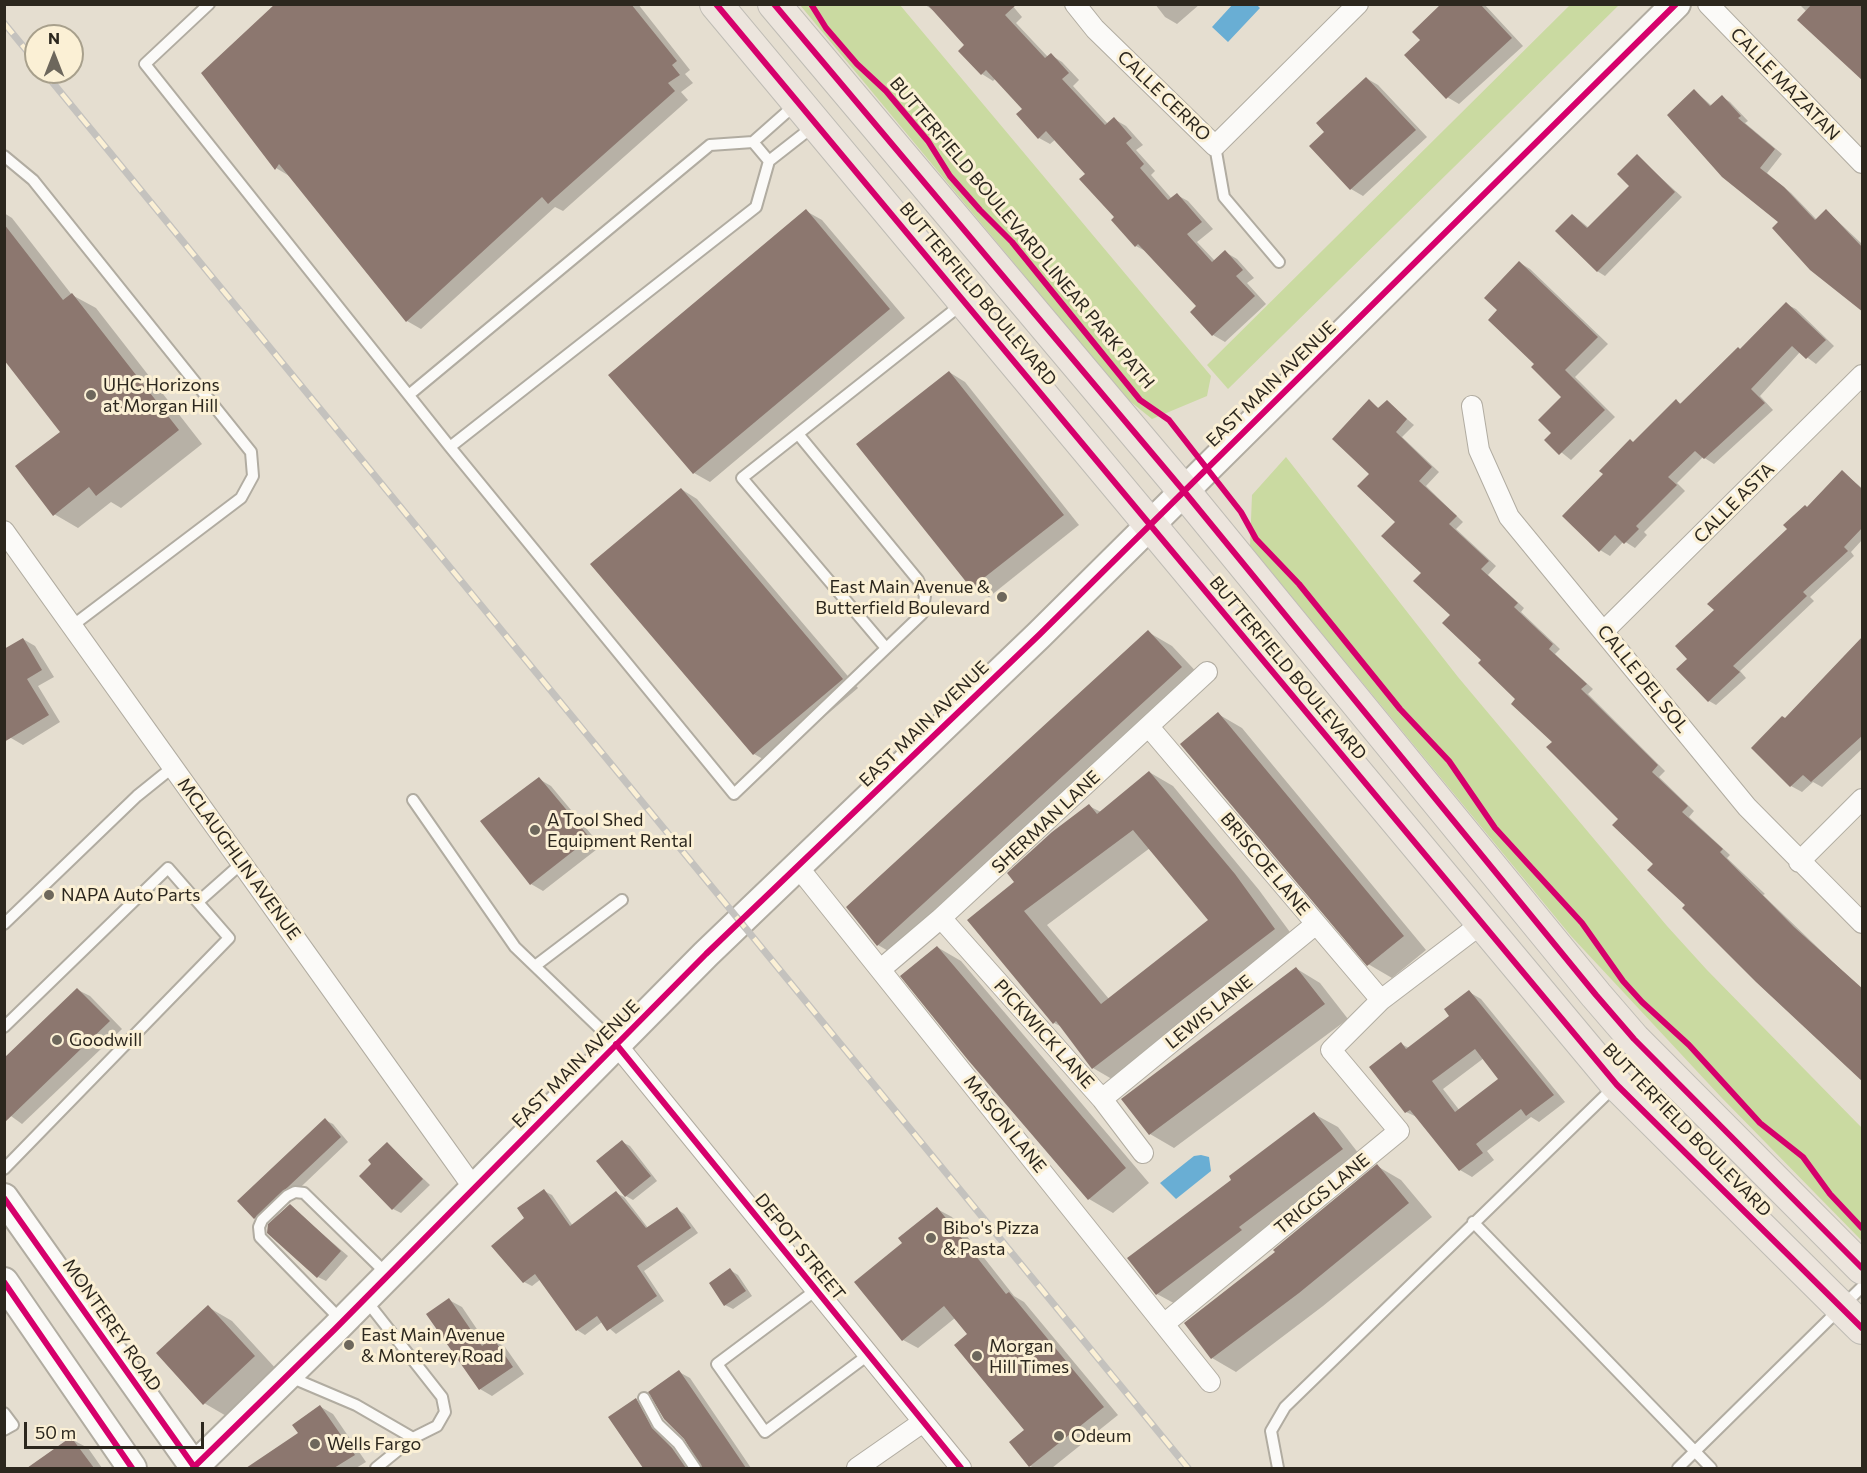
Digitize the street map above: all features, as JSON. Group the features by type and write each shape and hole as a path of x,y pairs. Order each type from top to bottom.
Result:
{"main road":[{"name":"BUTTERFIELD BOULEVARD","path":"716,4 1481,924 1617,1084 1856,1307"},
{"name":"BUTTERFIELD BOULEVARD","path":"774,4 1183,490 1634,1039 1863,1268"},
{"name":"EAST MAIN AVENUE","path":"194,1468 342,1322 616,1044 1150,526 1183,490 1593,89 1676,4"},
{"name":"MONTEREY ROAD","path":"4,1198 194,1468"},
{"path":"4,1282 132,1468"}],"street":[{"name":"CALLE CERRO","path":"1075,4 1095,29 1215,146 1358,4"},
{"name":"CALLE MAZATAN","path":"1708,4 1863,163"},
{"name":"CALLE ASTA","path":"1605,630 1863,375"},
{"name":"CALLE DEL SOL","path":"1472,406 1479,450 1509,517 1605,630 1747,807 1798,862 1863,923"},
{"name":"MCLAUGHLIN AVENUE","path":"4,531 473,1187"},
{"name":"SHERMAN LANE","path":"881,969 941,918 1207,672"},
{"name":"BRISCOE LANE","path":"1149,727 1381,1000"},
{"path":"1798,862 1863,799"},
{"name":"MASON LANE","path":"798,867 1210,1382"},
{"name":"PICKWICK LANE","path":"941,918 1102,1099 1143,1153"},
{"name":"LEWIS LANE","path":"1102,1099 1316,924"},
{"path":"1381,1000 1481,924"},
{"name":"TRIGGS LANE","path":"1164,1324 1399,1131 1331,1050 1381,1000"},
{"name":"DEPOT STREET","path":"616,1044 961,1468"},
{"path":"857,1468 923,1422"}],"lane":[{"path":"209,4 145,64 450,447 734,794 922,614 925,596 918,580 798,434"},
{"path":"410,394 710,145 753,141 807,113"},
{"path":"450,447 756,207 769,161 807,113"},
{"path":"753,141 769,161"},
{"path":"1215,146 1224,197 1279,262"},
{"path":"4,156 33,180 251,452 253,476 241,498 72,626"},
{"path":"886,648 742,478 965,302"},
{"path":"4,924 137,796 173,767"},
{"path":"413,800 515,947 616,1044"},
{"path":"198,902 242,863"},
{"path":"4,1027 168,868 229,938 4,1169"},
{"path":"535,966 621,900"},
{"path":"1278,1468 1271,1431 1285,1407 1617,1084"},
{"path":"342,1322 260,1237 259,1227 262,1220 287,1196 296,1192 304,1193 388,1275"},
{"path":"1473,1222 1710,1468"},
{"path":"816,1290 717,1364 765,1432 868,1355"},
{"path":"364,1299 442,1397 445,1412 437,1426 413,1438 376,1468"},
{"path":"1678,1468 1856,1307"},
{"path":"287,1376 356,1405 413,1438"},
{"path":"644,1398 658,1424 678,1443 695,1468"},
{"path":"4,1413 13,1425 4,1430"}],"green space":[{"path":"1571,4 1619,5 1228,389 1207,365"},
{"path":"800,5 900,5 1211,376 1207,396 1152,419 1126,398"},
{"path":"1286,457 1458,677 1667,926 1862,1128 1862,1241 1721,1097 1571,936 1250,546 1252,495"}],"water":[{"path":"1233,4 1257,5 1260,8 1228,42 1212,27"},
{"path":"1194,1156 1209,1157 1211,1171 1176,1199 1160,1183"}],"building":[{"path":"275,4 631,4 677,61 672,65 680,75 668,83 675,91 548,204 542,197 406,322 279,164 275,170 201,73"},
{"path":"927,4 1017,4 1005,15 1045,58 1051,53 1069,73 1062,79 1105,125 1114,117 1132,138 1126,143 1144,164 1140,168 1168,200 1177,193 1202,222 1187,234 1212,262 1225,250 1243,270 1236,276 1255,296 1212,336 1190,312 1196,306 1138,244 1135,247 1111,220 1114,217 1079,179 1085,174 1046,131 1038,139 1016,114 1022,109 986,70 981,75 958,51 964,45"},
{"path":"1441,4 1480,4 1512,38 1446,99 1404,55 1420,40 1412,32"},
{"path":"1812,4 1863,4 1863,81 1797,20"},
{"path":"1366,77 1416,130 1350,190 1309,146 1324,132 1316,123"},
{"path":"1694,89 1710,106 1722,95 1741,116 1738,118 1775,149 1760,168 1784,187 1815,220 1826,209 1863,248 1863,312 1810,270 1772,228 1778,222 1722,177 1667,115"},
{"path":"1637,154 1675,192 1597,272 1555,231 1572,214 1587,228 1629,186 1617,174"},
{"path":"806,209 890,309 693,474 608,375"},
{"name":"UHC Horizons at Morgan Hill","path":"4,224 63,300 72,293 179,430 96,496 89,487 53,516 15,466 60,432 4,360"},
{"path":"1519,261 1598,337 1565,370 1605,410 1559,455 1544,440 1551,433 1538,420 1561,397 1531,367 1534,364 1488,320 1497,310 1484,298"},
{"path":"1786,302 1826,340 1806,359 1792,346 1751,389 1765,403 1704,459 1695,451 1668,477 1677,485 1636,526 1639,529 1624,544 1615,535 1599,552 1562,516 1603,474 1599,471 1630,439 1633,442 1676,399 1680,404 1738,347 1740,349"},
{"path":"949,371 1064,515 971,588 856,444"},
{"path":"1369,399 1378,408 1387,400 1407,419 1396,432 1432,467 1419,481 1457,516 1449,524 1489,561 1481,569 1518,603 1514,607 1553,644 1549,649 1587,684 1581,689 1658,765 1652,772 1688,806 1682,812 1723,849 1720,852 1794,927 1863,989 1863,1082 1756,982 1682,908 1685,905 1647,870 1653,864 1612,825 1618,819 1546,747 1552,742 1511,704 1515,699 1478,663 1481,660 1442,623 1450,615 1413,581 1421,573 1381,536 1395,522 1357,486 1369,474 1332,439"},
{"path":"1842,470 1863,490 1863,527 1844,547 1848,551 1803,592 1807,596 1733,666 1740,672 1708,702 1676,669 1687,659 1675,646 1714,610 1707,604 1787,529 1783,525 1805,505 1807,507"},
{"path":"681,488 843,679 753,755 590,564"},
{"path":"1148,630 1182,667 877,946 846,907"},
{"path":"1863,636 1863,735 1811,782 1803,775 1790,787 1751,748 1782,716 1785,718"},
{"path":"23,638 42,670 27,679 49,715 4,742 4,649"},
{"path":"1218,712 1404,936 1367,966 1180,744"},
{"path":"1149,771 1235,874 1275,929 1092,1069 1056,1021 1053,1024 967,920 1014,882 1007,873 1052,832 1089,804 1097,814","holes":["1133,830 1208,920 1101,1004 1024,911"]},
{"name":"A Tool Shed Equipment Rental","path":"539,777 590,838 530,885 480,821"},
{"path":"937,946 1126,1168 1088,1200 968,1060 900,976"},
{"path":"1296,967 1325,1004 1149,1135 1121,1099"},
{"name":"Goodwill","path":"77,988 110,1021 4,1123 4,1058"},
{"path":"1469,990 1554,1095 1526,1116 1521,1109 1476,1144 1483,1153 1459,1171 1410,1110 1405,1113 1369,1067 1401,1042 1406,1049 1449,1016 1444,1009","holes":["1475,1049 1498,1079 1455,1112 1432,1081"]},
{"path":"1314,1112 1343,1149 1239,1227 1242,1230 1156,1295 1127,1258 1231,1180 1229,1176"},
{"path":"325,1118 341,1137 254,1219 237,1201"},
{"path":"622,1140 651,1176 625,1197 596,1161"},
{"path":"387,1142 423,1179 392,1210 359,1176 371,1164 368,1160"},
{"path":"1377,1164 1409,1203 1299,1293 1211,1359 1184,1323 1275,1252 1273,1250"},
{"path":"544,1189 570,1226 616,1191 646,1228 677,1207 691,1228 637,1266 657,1296 607,1331 597,1316 576,1331 535,1274 523,1283 491,1246 524,1218 517,1208"},
{"path":"290,1204 341,1251 317,1278 267,1233 268,1224"},
{"path":"937,1207 1006,1294 1009,1292 1104,1407 1029,1467 1009,1442 1024,1430 954,1345 967,1334 944,1306 902,1341 854,1282 902,1243 898,1238"},
{"path":"730,1268 746,1291 724,1306 709,1283"},
{"path":"449,1298 482,1346 493,1338 513,1367 479,1390 426,1314"},
{"path":"208,1305 255,1356 203,1405 156,1353"},
{"path":"679,1370 746,1468 702,1468 684,1439 664,1419 648,1392"},
{"path":"636,1398 652,1428 672,1448 686,1468 643,1468 608,1417"},
{"name":"Wells Fargo","path":"320,1405 355,1455 334,1468 246,1468 298,1433 292,1425"},
{"path":"71,1437 94,1468 27,1468"}],"railway":[{"path":"4,23 24,47"},
{"path":"54,84 1188,1468"}],"cycle path":[{"path":"716,4 1617,1085 1862,1328"},
{"path":"774,4 1183,490 1596,995 1634,1039 1862,1268"},
{"name":"BUTTERFIELD BOULEVARD LINEAR PARK PATH","path":"811,4 826,28 857,64 886,91 928,141 950,176 1012,242 1140,400 1169,420 1241,512 1256,539 1299,584 1400,709 1449,761 1495,828 1582,923 1623,981 1642,1002 1689,1045 1760,1123 1803,1157 1830,1194 1862,1228"},
{"path":"193,1468 334,1330 706,954 1039,635 1676,4"},
{"path":"616,1044 961,1468"},
{"path":"4,1198 195,1468"},
{"path":"4,1282 132,1468"}],"place":[{"name":"UHC Horizons at Morgan Hill","path":"91,395"},
{"name":"East Main Avenue & Butterfield Boulevard","path":"1002,597"},
{"name":"A Tool Shed Equipment Rental","path":"535,830"},
{"name":"NAPA Auto Parts","path":"49,895"},
{"name":"Goodwill","path":"57,1040"},
{"name":"Bibo's Pizza & Pasta","path":"931,1238"},
{"name":"East Main Avenue & Monterey Road","path":"349,1345"},
{"name":"Morgan Hill Times","path":"977,1356"},
{"name":"Odeum","path":"1059,1436"},
{"name":"Wells Fargo","path":"315,1444"}]}
